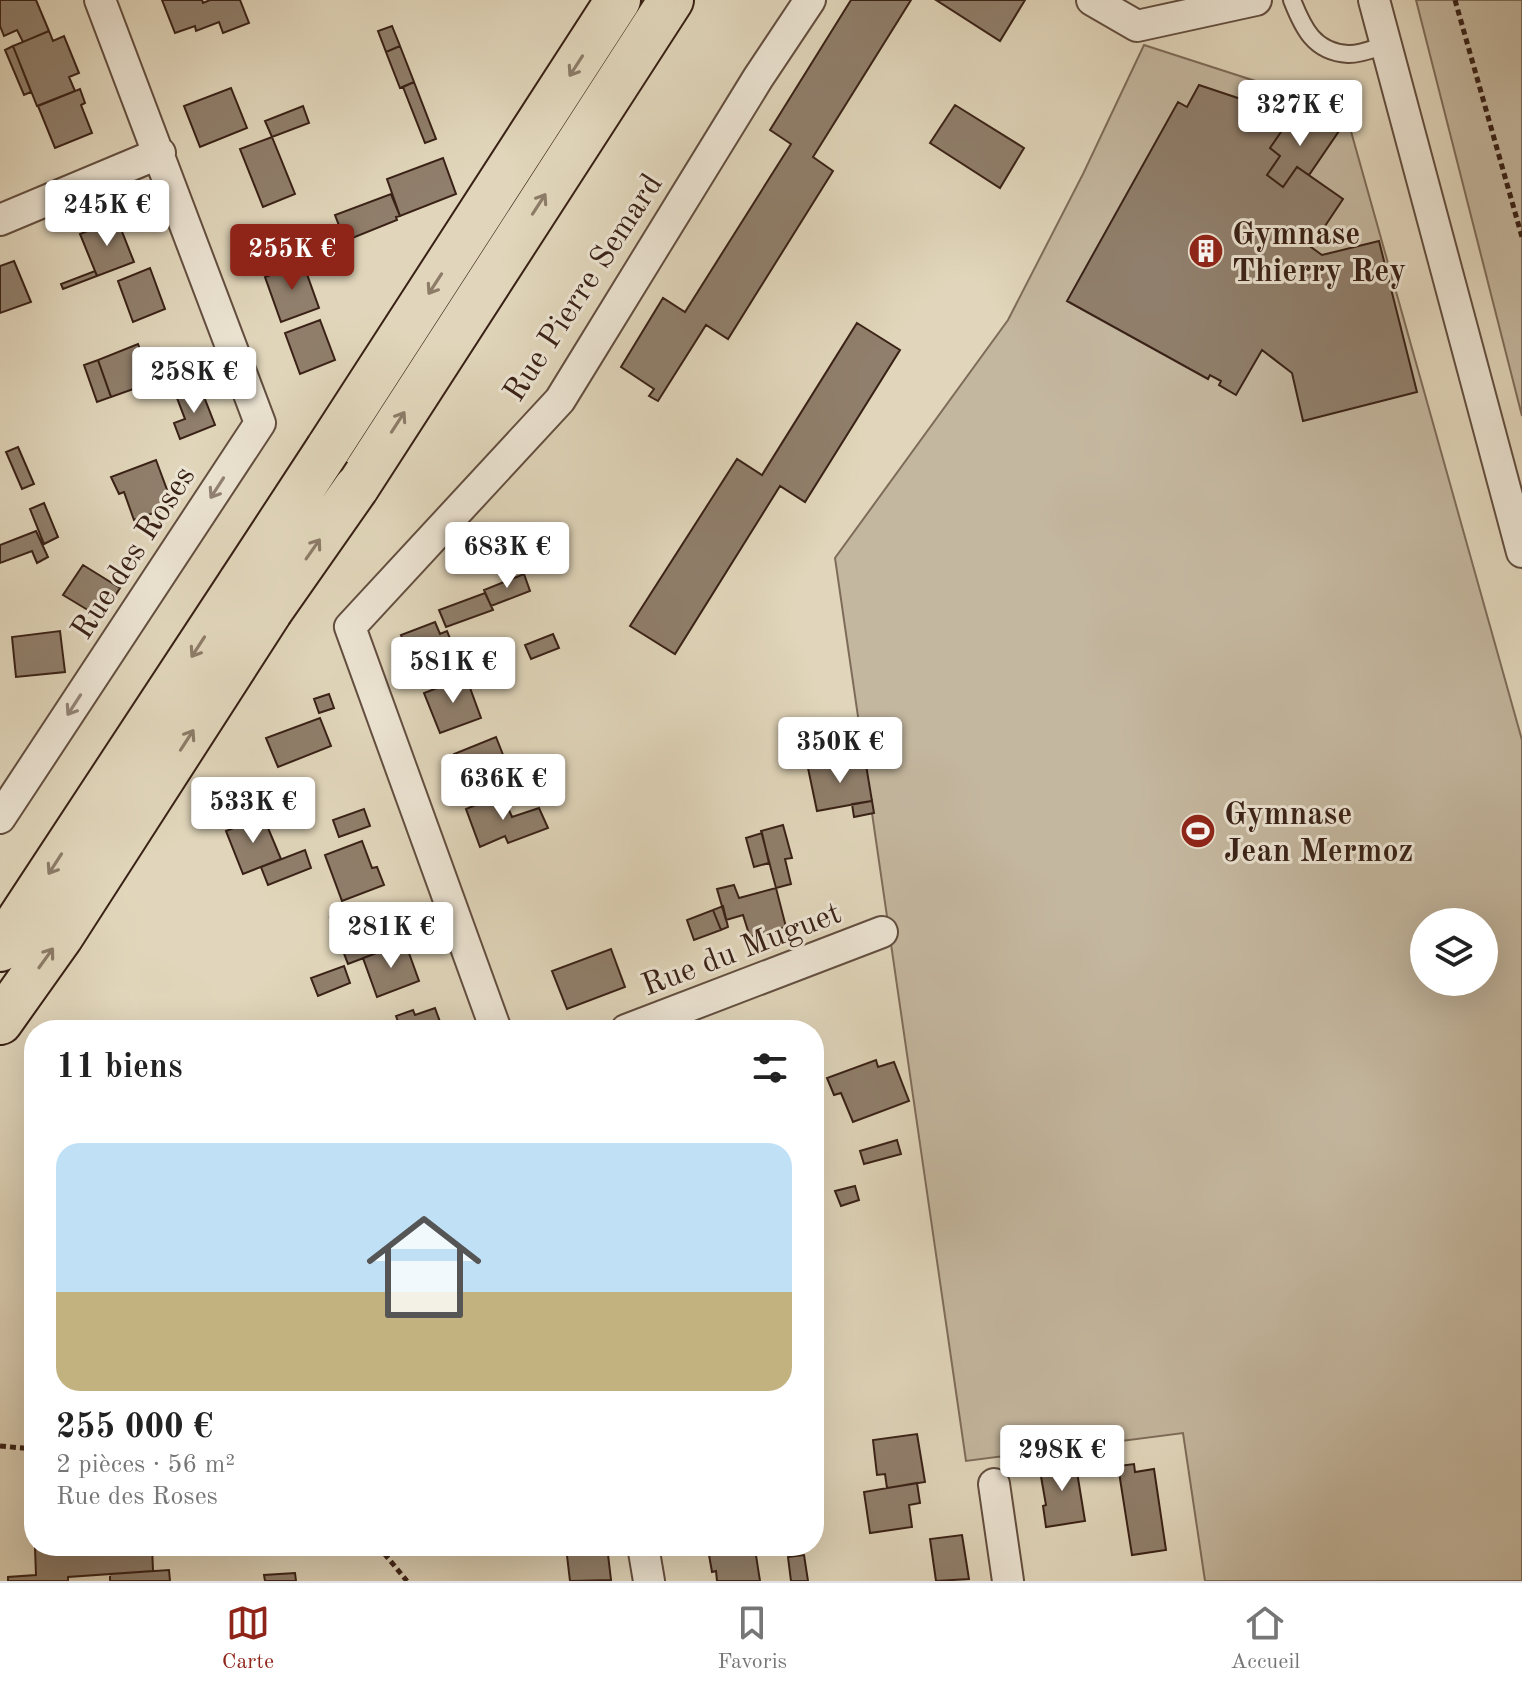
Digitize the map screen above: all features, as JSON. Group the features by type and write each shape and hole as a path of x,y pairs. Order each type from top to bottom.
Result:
{"highway":[{"path":"0,1022 61,936 256,596 328,449 618,0"},
{"path":"0,949 256,596 356,488 671,0"}],"street":[{"name":"Rue des Roses","path":"0,818 260,423 100,0"},
{"name":"Rue Pierre Semard","path":"492,1020 350,627 560,400 758,78 810,0"},
{"path":"1092,0 1137,26 1256,0"},
{"path":"1374,0 1522,552"},
{"path":"0,220 160,153"},
{"name":"Rue du Muguet","path":"652,1020 882,932"},
{"path":"994,1484 1008,1581"},
{"path":"645,1556 649,1581"}],"lane":[{"path":"1292,0 1304,29 1319,46 1350,55 1386,45"}],"path":[{"path":"1455,0 1522,237"},
{"path":"0,1446 24,1448"},
{"path":"386,1556 407,1581"}],"shaded area":[{"path":"1416,0 1522,0 1522,416"},
{"name":"Gymnase Jean Mermoz","path":"1144,45 1345,110 1522,740 1522,1581 1205,1581 1183,1433 966,1461 835,558 1008,320 1083,174"}],"building":[{"path":"0,0 36,0 49,31 23,42 17,30 4,36 0,26"},
{"path":"162,0 202,0 203,3 210,0 240,0 249,23 223,33 219,22 196,31 195,26 175,33"},
{"path":"851,0 911,0 813,157 833,171 728,339 706,325 658,401 649,396 654,389 621,367 663,298 685,312 791,144 770,130"},
{"path":"936,0 1025,0 1000,41"},
{"path":"392,26 400,46 386,52 378,31"},
{"path":"49,31 53,41 64,36 79,73 69,77 75,91 37,106 13,46"},
{"path":"13,46 31,92 24,95 5,50"},
{"path":"400,46 414,82 400,88 386,52"},
{"path":"414,82 436,139 425,143 403,87"},
{"name":"Gymnase Thierry Rey","path":"1199,85 1292,116 1270,148 1280,156 1267,175 1283,187 1297,167 1343,199 1311,247 1322,255 1379,241 1417,392 1303,421 1292,373 1262,350 1236,395 1219,385 1221,381 1210,375 1208,379 1067,301 1178,102 1187,107"},
{"path":"231,88 247,128 200,147 184,106"},
{"path":"80,89 85,103 81,105 92,133 55,148 38,106"},
{"path":"955,105 1024,148 1000,188 930,143"},
{"path":"303,106 309,123 272,137 265,121"},
{"path":"1292,116 1339,131 1309,175 1297,167 1283,187 1267,175 1280,156 1270,148"},
{"path":"272,137 295,194 263,207 240,149"},
{"path":"443,158 456,194 400,216 387,179"},
{"path":"391,194 400,216 396,217 397,220 345,241 335,215"},
{"path":"117,219 134,262 97,276 80,234"},
{"path":"340,227 345,241 324,248 319,235"},
{"path":"345,241 348,251 327,258 324,248"},
{"path":"14,261 31,302 0,313 0,266"},
{"path":"303,263 319,308 281,322 265,277"},
{"path":"150,268 165,309 133,322 118,281"},
{"path":"95,271 97,276 63,289 61,284"},
{"path":"320,320 335,360 300,374 285,333"},
{"path":"857,323 900,350 805,502 780,486 675,654 630,626 737,459 762,475"},
{"path":"138,344 146,365 153,362 159,380 111,397 98,360"},
{"path":"98,360 111,397 97,402 84,365"},
{"path":"201,389 215,425 180,439 174,423 185,419 177,398"},
{"path":"18,447 34,484 22,489 6,452"},
{"path":"156,460 173,506 134,520 124,492 119,494 111,477"},
{"path":"44,503 58,537 44,544 30,509"},
{"path":"36,531 48,557 37,563 32,551 0,563 0,545"},
{"path":"83,565 120,588 101,618 63,595"},
{"path":"524,574 530,591 491,606 484,590"},
{"path":"485,593 493,610 446,627 439,610"},
{"path":"435,622 440,634 447,631 458,658 416,674 401,635"},
{"path":"60,631 65,672 16,677 12,637"},
{"path":"553,634 559,648 531,659 525,645"},
{"path":"466,677 481,718 440,733 424,693"},
{"path":"329,694 334,708 319,713 314,699"},
{"path":"320,718 331,746 278,767 266,738"},
{"path":"496,737 511,775 469,792 454,754"},
{"path":"865,759 872,801 817,811 808,768"},
{"path":"502,794 512,817 539,808 548,828 508,843 505,836 480,847 466,809"},
{"path":"872,801 874,813 854,817 852,804"},
{"path":"364,809 370,826 339,837 333,820"},
{"path":"263,816 281,859 243,874 226,831"},
{"path":"783,825 792,858 785,859 791,884 776,888 761,831"},
{"path":"762,833 769,863 754,867 746,838"},
{"path":"362,841 372,868 377,867 384,885 342,901 325,855"},
{"path":"305,850 311,868 268,885 261,867"},
{"path":"734,885 739,898 776,888 786,927 750,937 743,915 726,920 717,889"},
{"path":"366,903 377,931 382,928 390,948 348,964 330,917"},
{"path":"723,906 728,927 721,930 713,910"},
{"path":"713,910 721,930 694,940 687,920"},
{"path":"405,942 419,981 377,997 363,958"},
{"path":"611,949 625,987 567,1009 552,971"},
{"path":"344,966 350,983 318,996 311,978"},
{"path":"435,1008 439,1020 397,1020 396,1016 413,1010 415,1015"},
{"path":"876,1060 878,1067 894,1062 909,1101 853,1122 841,1093 834,1095 827,1078"},
{"path":"897,1140 901,1154 864,1164 860,1151"},
{"path":"855,1186 859,1200 841,1206 835,1191"},
{"path":"917,1434 925,1482 887,1488 885,1474 877,1475 873,1440"},
{"path":"1084,1459 1085,1471 1077,1472 1085,1521 1046,1527 1043,1506 1046,1505 1039,1465"},
{"path":"1134,1464 1135,1472 1154,1469 1166,1550 1132,1555 1118,1466"},
{"path":"917,1483 920,1503 909,1505 912,1527 870,1533 864,1492"},
{"path":"962,1535 969,1579 936,1581 930,1539"},
{"path":"35,1556 152,1556 153,1571 68,1577 68,1581 8,1581 8,1577 36,1575"},
{"path":"567,1556 608,1556 611,1580 570,1581"},
{"path":"709,1556 756,1556 760,1581 717,1581 716,1571 712,1572"},
{"path":"804,1556 808,1581 791,1581 788,1557"},
{"path":"169,1570 170,1581 110,1581 110,1574"},
{"path":"295,1573 296,1581 265,1581 264,1575"}],"place":[{"name":"Gymnase Thierry Rey","path":"1206,251"},
{"name":"Gymnase Jean Mermoz","path":"1198,831"}]}
